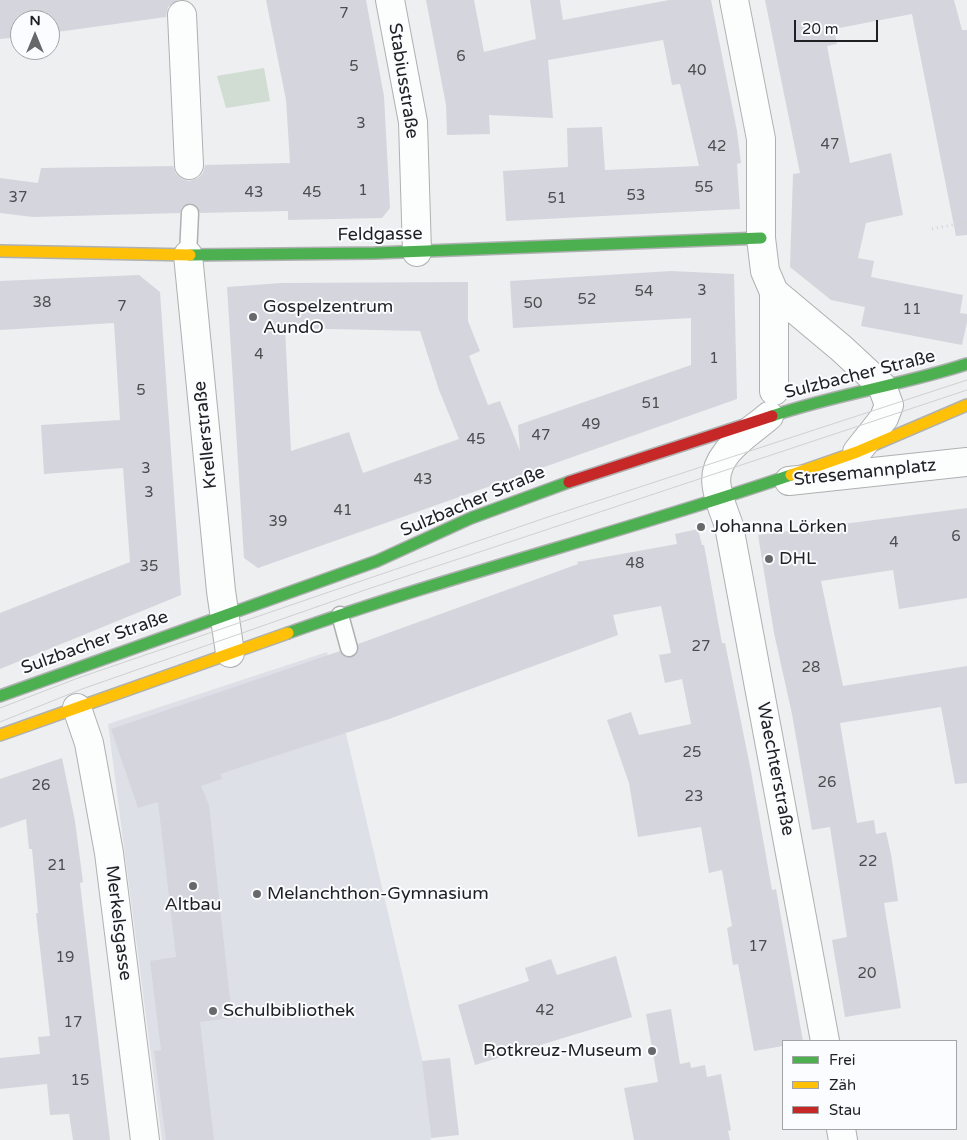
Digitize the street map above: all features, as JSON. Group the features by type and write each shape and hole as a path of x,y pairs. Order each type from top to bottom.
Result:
{"main road":[{"name":"Feldgasse","path":"0,252 188,255 417,252 761,238"},
{"name":"Sulzbacher Straße","path":"0,696 377,561 522,498 772,403 816,401 943,373 967,364"},
{"path":"0,736 230,653 418,589 720,499 857,452 967,405"}],"street":[{"name":"Stabiusstraße","path":"390,0 413,122 417,252"},
{"path":"734,0 761,138 761,238 765,271 774,292 772,403"},
{"path":"182,15 189,165"},
{"name":"Krellerstraße","path":"188,255 224,615 230,653"},
{"path":"774,292 841,348 882,386 888,399 887,412 857,452"},
{"name":"Waechterstraße","path":"772,403 720,460 716,474 720,499 728,526 825,1040"},
{"name":"Stresemannplatz","path":"762,484 967,462"},
{"name":"Merkelsgasse","path":"77,708 89,743 109,853 145,1140"}],"lane":[{"path":"188,255 190,213"},
{"path":"340,615 349,648"}],"path":[{"path":"932,229 967,222"}],"shaded area":[{"path":"264,68 270,101 226,108 217,76"},
{"name":"Melanchthon-Gymnasium","path":"327,652 422,1058 431,1140 162,1140 108,724"}],"building":[{"path":"0,0 179,0 168,7 166,17 60,32 60,10 10,10 10,38 0,39"},
{"path":"266,0 366,0 384,96 390,208 382,218 288,220 288,211 200,213 196,205 190,203 182,207 180,213 33,217 0,213 0,178 38,183 41,168 173,166 176,174 182,179 189,181 198,178 203,173 205,165 290,163 286,100"},
{"path":"426,0 474,0 484,52 536,39 530,0 560,0 563,20 669,0 711,0 737,131 741,163 737,164 740,209 506,221 503,171 568,167 567,128 602,127 605,170 699,166 680,84 672,85 663,40 548,60 553,118 489,115 490,134 447,135 446,105"},
{"path":"765,0 954,0 962,30 967,30 967,235 956,236 912,14 834,29 837,44 827,46 850,163 891,153 903,215 866,223 858,258 874,261 871,277 963,295 960,313 967,314 967,322 962,345 861,326 865,307 831,300 790,267 793,174 800,173"},
{"path":"671,271 734,274 737,399 258,568 244,558 227,287 281,283 468,282 468,321 480,351 469,356 488,405 500,401 520,451 518,425 691,365 691,318 513,328 510,281","holes":["285,328 420,331 439,390 459,439 363,473 349,432 291,451"]},
{"path":"139,275 160,292 181,595 0,669 0,613 130,562 123,468 44,474 41,425 120,420 114,323 0,330 0,281"},
{"path":"967,508 967,598 899,609 893,570 821,581 843,686 967,666 967,783 955,784 941,707 840,723 857,823 874,820 876,834 886,832 891,854 898,901 884,903 901,1008 845,1017 832,940 847,937 830,827 812,830 792,714 774,633 758,535"},
{"path":"698,529 702,545 704,545 722,643 725,643 751,771 772,890 776,889 803,1040 782,1040 782,1046 754,1051 738,964 733,965 727,928 732,926 722,870 709,873 701,827 638,837 629,783 607,720 631,712 639,735 691,724 682,679 665,683 659,655 671,653 661,606 613,615 618,635 389,719 220,774 222,779 201,786 209,805 232,1018 200,1022 214,1140 166,1140 154,1051 161,1050 150,961 176,957 158,802 138,808 111,729 340,651 346,657 352,657 358,651 358,644 578,564 577,562 677,544 675,534"},
{"path":"62,758 75,821 83,882 80,883 110,1140 73,1140 69,1114 50,1115 47,1084 0,1089 0,1058 40,1054 38,1037 50,1036 36,913 38,913 32,849 29,849 26,819 0,828 0,779"},
{"path":"616,956 632,1017 475,1065 458,1005 529,981 525,968 551,959 557,975"},
{"path":"671,1009 680,1064 690,1062 691,1068 705,1065 707,1077 721,1074 731,1130 728,1131 730,1140 634,1140 624,1088 658,1082 646,1014"},
{"path":"450,1058 459,1135 431,1138 422,1061"}],"tram line":[{"path":"0,708 78,678 548,517 967,380"},
{"path":"0,722 82,689 365,590 967,390"}],"traffic: fast":[{"path":"190,255 375,253 761,238"},
{"path":"772,416 796,408 919,378 967,364"},
{"path":"288,633 413,591 729,496 791,475"},
{"path":"0,696 377,561 471,518 569,482"}],"traffic: slow":[{"path":"0,251 190,255"},
{"path":"791,475 857,452 967,405"},
{"path":"0,735 288,633"}],"traffic: jam":[{"path":"569,482 772,416"}],"place":[{"name":"Gospelzentrum AundO","path":"253,317"},
{"name":"Johanna Lörken","path":"701,527"},
{"name":"DHL","path":"769,559"},
{"name":"Altbau","path":"193,886"},
{"name":"Melanchthon-Gymnasium","path":"257,894"},
{"name":"Schulbibliothek","path":"213,1011"},
{"name":"Rotkreuz-Museum","path":"652,1051"}]}
